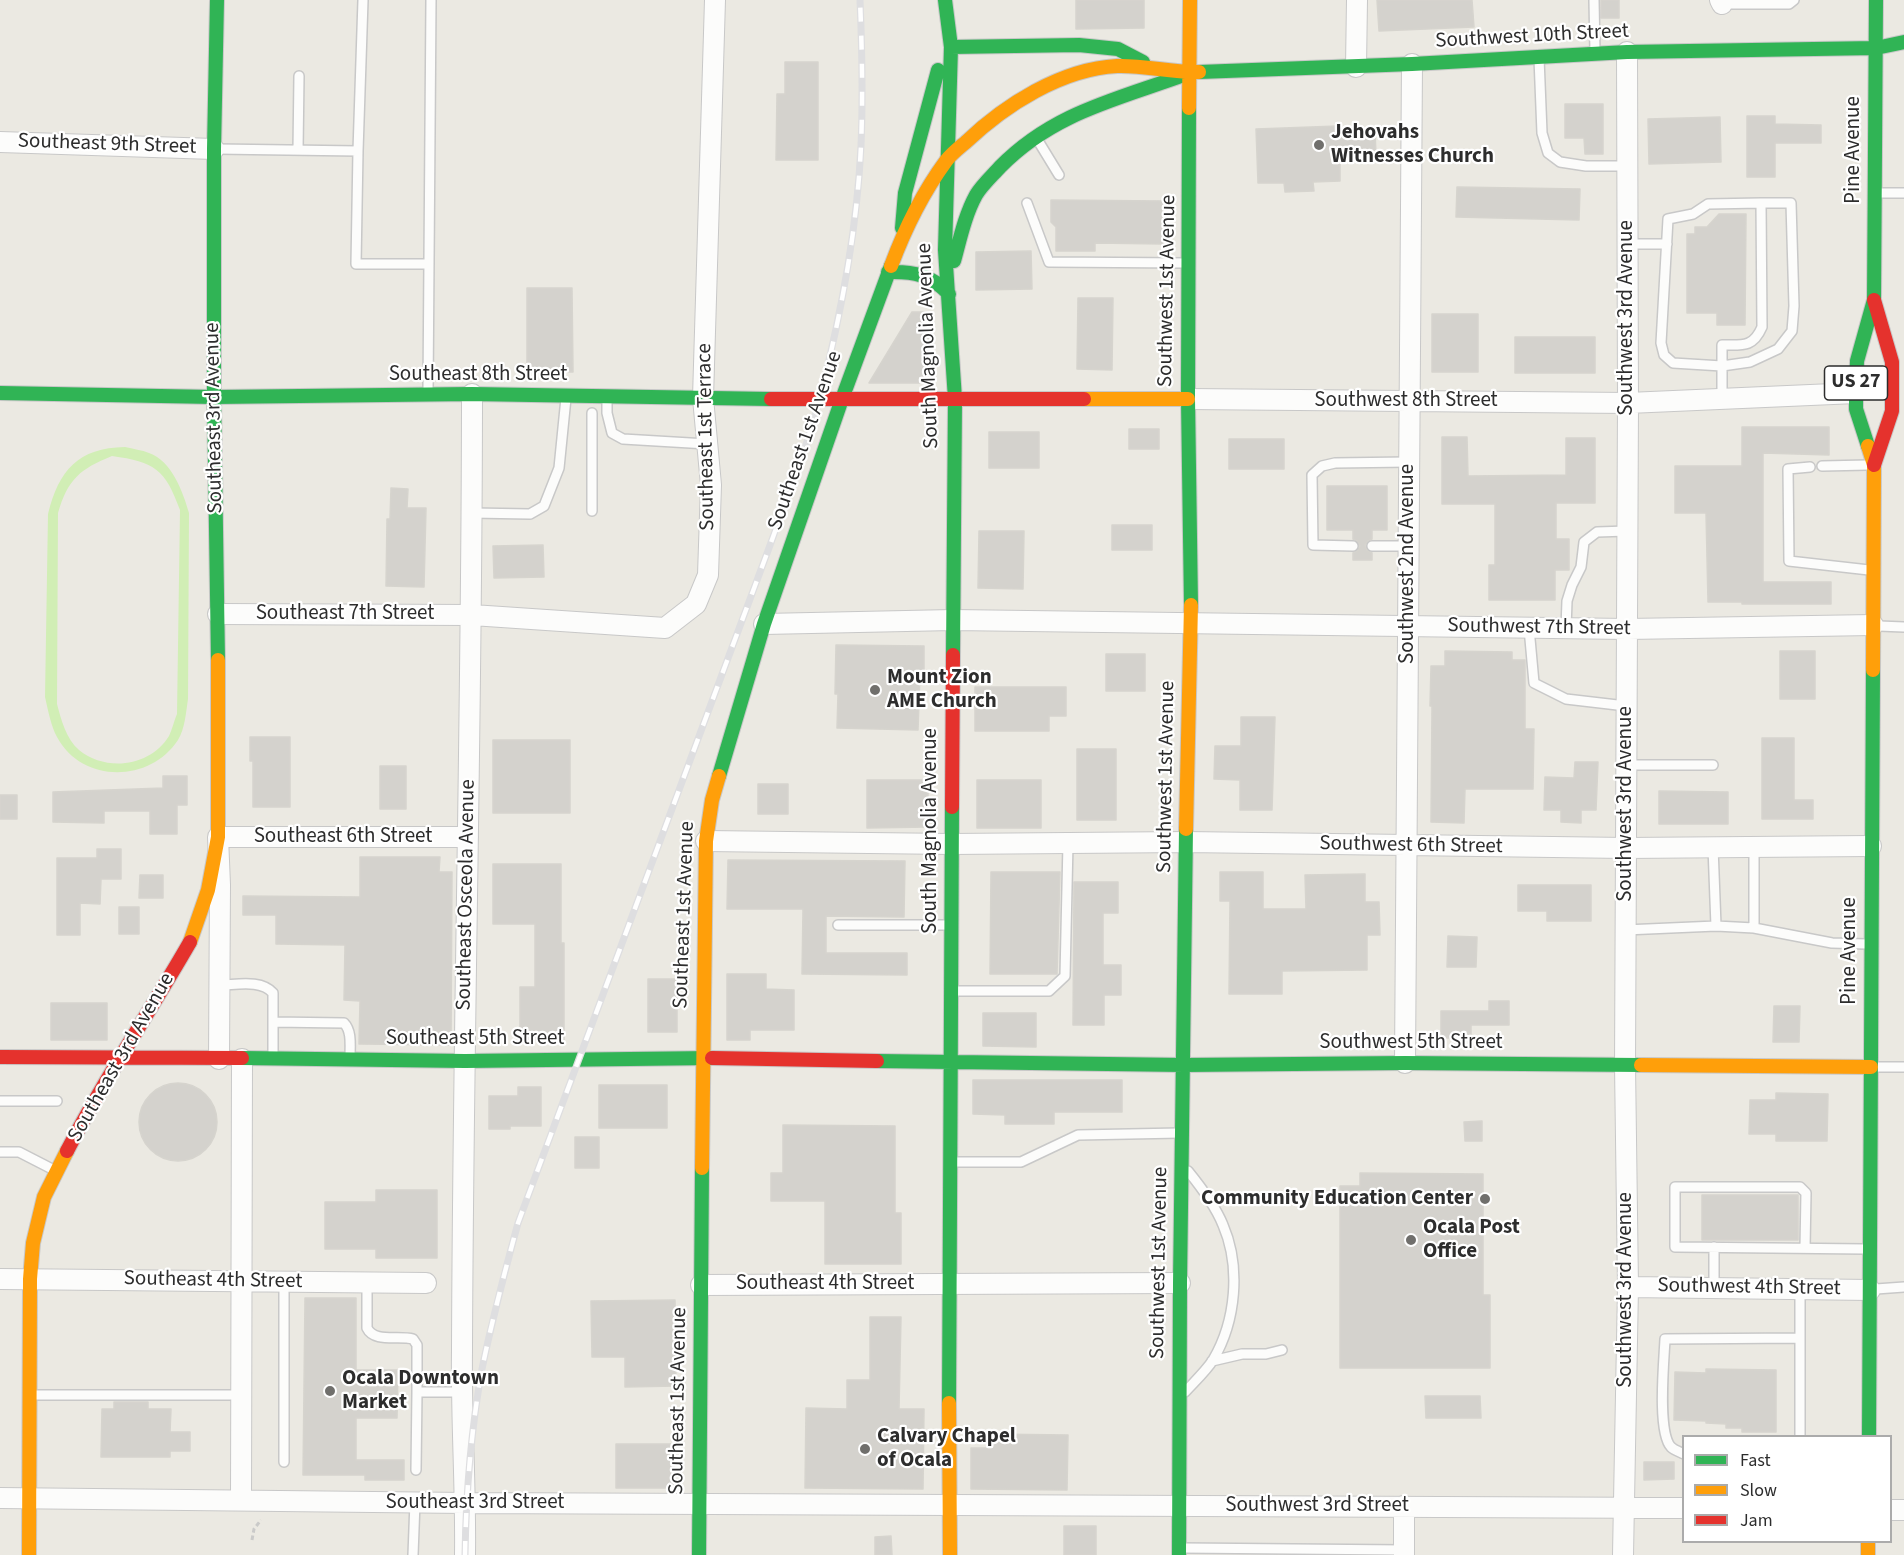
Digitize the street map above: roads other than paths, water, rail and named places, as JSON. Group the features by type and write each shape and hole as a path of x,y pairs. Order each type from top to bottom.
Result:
{"main road":[{"name":"Southeast 3rd Avenue","path":"29,1555 30,1279 33,1243 44,1197 78,1130 191,940 208,890 218,837 218,614 214,397 214,149 217,0"},
{"name":"South Magnolia Avenue","path":"945,0 951,47 945,250 955,399 949,1283 950,1555"},
{"name":"South Magnolia Avenue","path":"902,235 905,193 939,69 945,0"},
{"name":"Southwest 1st Avenue","path":"1179,1551 1180,1283 1191,622 1188,399 1191,0"},
{"name":"Pine Avenue","path":"1874,465 1856,409 1856,393 1857,361 1874,300 1876,0"},
{"name":"Southwest 10th Street","path":"1876,48 1904,42"},
{"path":"951,47 1079,45 1118,49 1157,69"},
{"name":"Southwest 10th Street","path":"902,235 947,160 988,121 1017,101 1050,84 1091,69 1118,66 1191,72 1356,67 1627,52 1876,48 1904,53"},
{"name":"Southwest 10th Street","path":"948,288 963,228 976,196 1012,152 1047,127 1080,110 1191,72"},
{"name":"Southeast 1st Avenue","path":"699,1555 702,1058 706,841 712,800 764,624 902,235"},
{"path":"888,272 925,274 948,288"},
{"name":"Pine Avenue","path":"1869,1435 1874,465 1892,411 1898,380 1874,300"},
{"name":"Southeast 8th Street","path":"0,393 214,397 472,394 955,399"},
{"name":"Southwest 8th Street","path":"955,399 1188,399"},
{"name":"Southeast 5th Street","path":"0,1057 121,1056 465,1061 702,1058 951,1061"},
{"name":"Southwest 5th Street","path":"951,1061 1184,1065 1405,1063 1871,1067"}],"street":[{"name":"Southeast 1st Terrace","path":"472,615 664,628 696,604 708,575 711,485 703,398 715,0"},
{"path":"1356,67 1357,0"},
{"name":"Southwest 3rd Avenue","path":"1623,1555 1628,1287 1625,1065 1627,52"},
{"name":"Southwest 2nd Avenue","path":"1405,1063 1412,64"},
{"name":"Southeast 9th Street","path":"0,142 214,149"},
{"name":"Southwest 8th Street","path":"1188,399 1628,403 1856,393"},
{"name":"Southeast Osceola Avenue","path":"465,1555 463,1392 465,1061 472,615 472,394"},
{"name":"Southeast 7th Street","path":"218,614 472,615"},
{"path":"764,624 953,620"},
{"name":"Southwest 7th Street","path":"953,620 1627,629 1873,625"},
{"name":"Southeast 6th Street","path":"218,837 468,837"},
{"name":"Southeast 3rd Avenue","path":"218,837 219,1059"},
{"path":"706,841 951,844"},
{"name":"Southwest 6th Street","path":"951,844 1186,842 1626,848 1871,846"},
{"path":"241,1500 242,1059"},
{"name":"Southeast 4th Street","path":"0,1279 426,1283"},
{"path":"949,1283 1180,1283"},
{"name":"Southeast 4th Street","path":"701,1284 949,1283"},
{"name":"Southwest 4th Street","path":"1628,1287 1870,1290"},
{"name":"Southeast 3rd Street","path":"0,1498 466,1503 950,1504"},
{"name":"Southwest 3rd Street","path":"950,1504 1682,1508"},
{"path":"1404,1506 1404,1552"}],"lane":[{"path":"363,0 356,264 429,264"},
{"path":"428,395 431,0"},
{"path":"1594,0 1595,54"},
{"path":"1721,2 1789,4 1794,0"},
{"path":"1539,57 1542,133 1548,153 1560,162 1577,165 1627,166"},
{"path":"298,150 299,76"},
{"path":"1035,135 1059,175"},
{"path":"214,149 358,151"},
{"path":"1875,193 1904,193"},
{"path":"1791,202 1794,306 1791,331 1778,349 1750,362 1722,366 1673,363 1664,355 1661,343 1668,219 1693,214 1708,204 1761,203 1791,202"},
{"path":"1027,203 1049,262 1189,263"},
{"path":"1722,399 1722,345 1745,345 1757,338 1762,327 1761,203"},
{"path":"1627,244 1667,243"},
{"path":"472,513 530,514 544,506 559,468 566,396"},
{"path":"607,397 607,413 612,433 623,439 707,444"},
{"path":"592,413 592,511"},
{"path":"1353,546 1313,545 1312,475 1322,466 1335,463 1408,462"},
{"path":"1822,466 1874,465"},
{"path":"1810,467 1788,469 1789,561 1873,570"},
{"path":"1566,628 1567,601 1581,567 1584,542 1597,532 1627,531"},
{"path":"1372,546 1408,546"},
{"path":"1873,625 1904,627"},
{"path":"1529,628 1534,683 1566,699 1626,706"},
{"path":"1626,765 1713,765"},
{"path":"951,991 1049,991 1065,976 1068,843"},
{"path":"1713,847 1716,927"},
{"path":"1754,847 1754,928"},
{"path":"838,925 951,925"},
{"path":"1626,930 1754,928 1832,944 1871,944"},
{"path":"219,985 258,984 273,993 274,1060"},
{"path":"273,1022 344,1023 350,1035 351,1060"},
{"path":"1871,1067 1904,1067"},
{"path":"0,1101 57,1101"},
{"path":"950,1162 1021,1162 1078,1135 1183,1133"},
{"path":"0,1152 19,1152 57,1171"},
{"path":"1180,1398 1212,1361 1230,1321 1234,1285 1231,1252 1223,1226 1203,1189 1182,1164"},
{"path":"1805,1248 1806,1193 1800,1187 1675,1187 1675,1246 1714,1247 1870,1249"},
{"path":"1714,1247 1714,1288"},
{"path":"284,1282 284,1462"},
{"path":"367,1282 369,1334 375,1337 406,1337 413,1339 417,1345 416,1470"},
{"path":"1870,1290 1904,1287"},
{"path":"1800,1289 1800,1435"},
{"path":"1682,1453 1671,1447 1665,1436 1662,1417 1665,1340 1800,1338"},
{"path":"1212,1361 1242,1354 1266,1354 1282,1350"},
{"path":"417,1392 463,1392"},
{"path":"30,1395 241,1395"},
{"path":"413,1555 415,1502"},
{"path":"1179,1551 1404,1552"}],"railway":[{"path":"465,1555 470,1462 478,1392 490,1332 518,1223 790,492 820,397 841,304 856,209 862,128 860,0"}],"place":[{"name":"Jehovahs Witnesses Church","path":"1319,145"},
{"name":"Mount Zion AME Church","path":"875,690"},
{"name":"Community Education Center","path":"1485,1199"},
{"name":"Ocala Post Office","path":"1411,1240"},
{"name":"Ocala Downtown Market","path":"330,1391"},
{"name":"Calvary Chapel of Ocala","path":"865,1449"}]}
